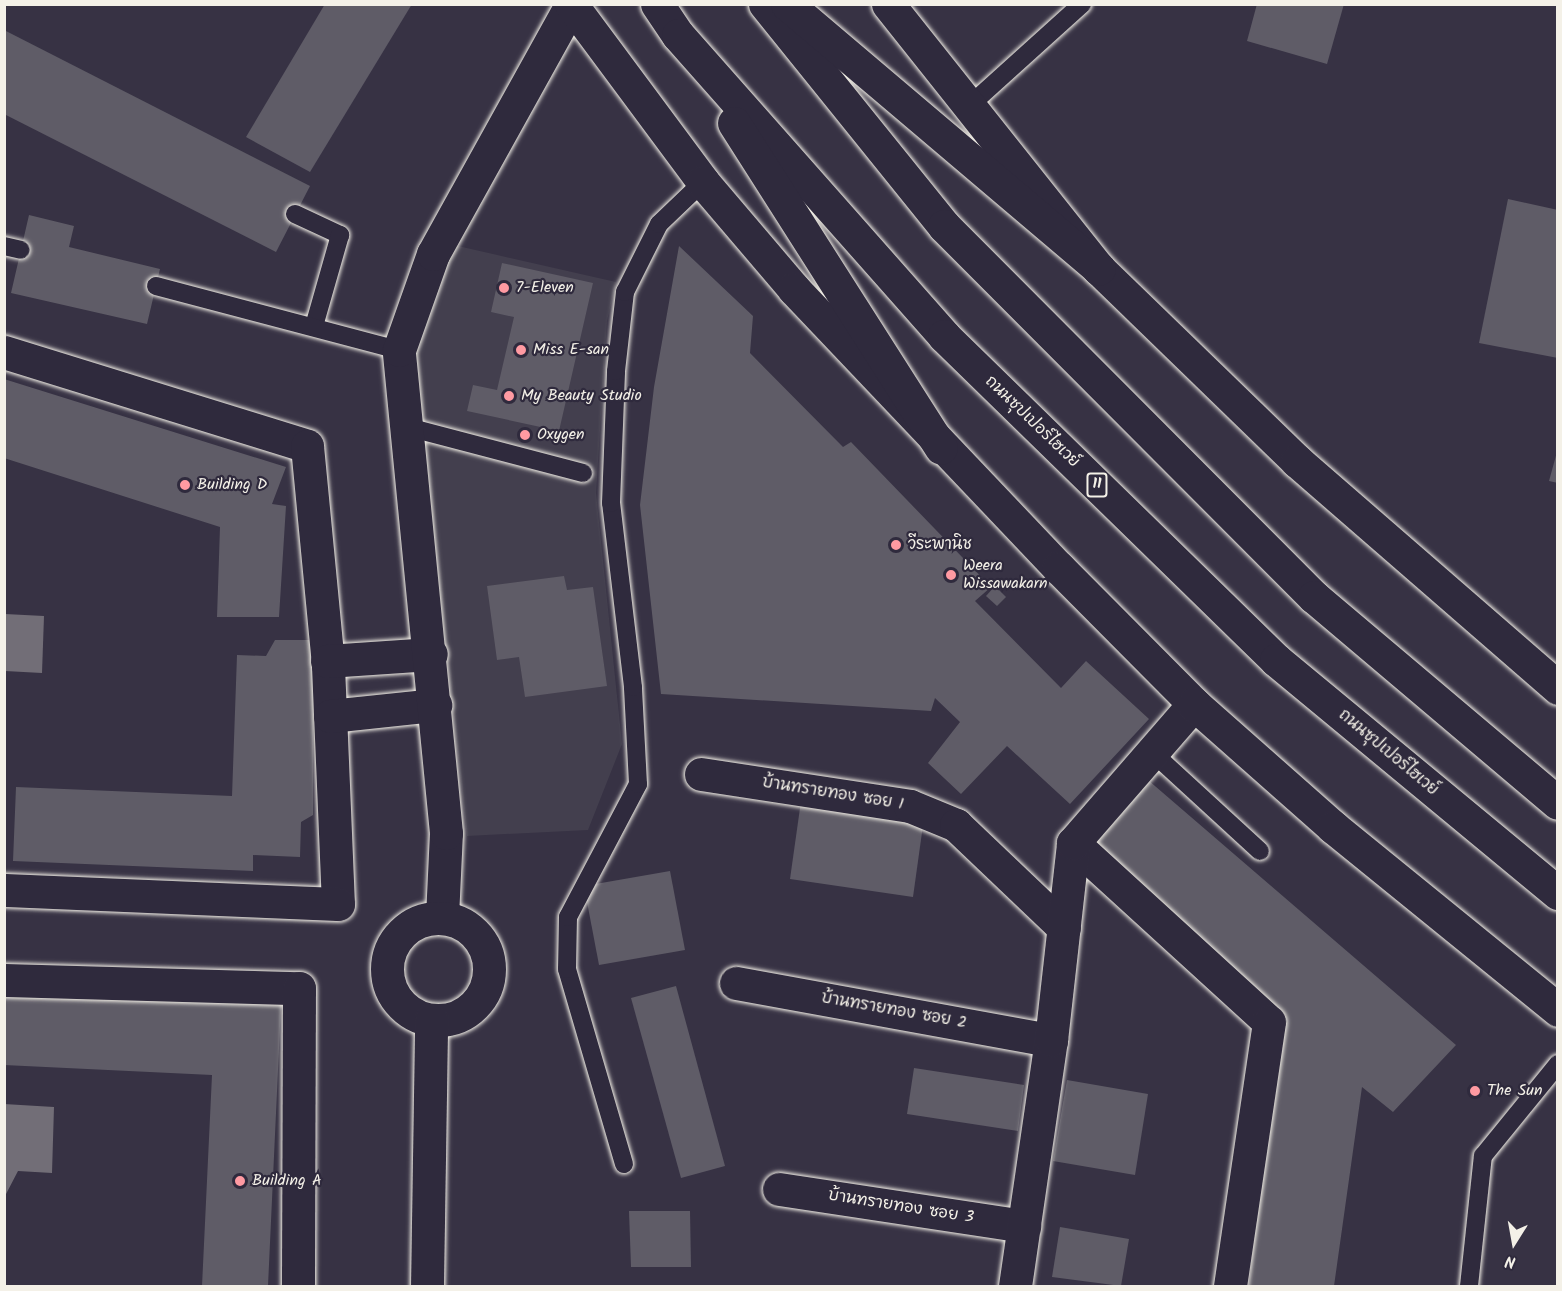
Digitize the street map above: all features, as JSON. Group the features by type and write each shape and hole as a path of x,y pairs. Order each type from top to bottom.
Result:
{"main road":[{"name":"ถนนซุปเปอร์ไฮเวย์","path":"657,4 678,35 944,336 1276,660 1557,892"},
{"path":"765,4 944,226 1314,597 1557,803"},
{"path":"787,4 1099,269 1298,461 1557,688"},
{"path":"888,4 1099,269"},
{"path":"442,917 446,833 431,654 404,426 399,350 433,254 571,5 703,182 794,289 941,447 1194,704 1383,870 1557,1010"},
{"path":"678,35 941,447"},
{"path":"4,352 307,446 327,661 338,904 4,890"},
{"path":"327,661 431,654"},
{"path":"1015,1287 1052,1040 1073,843 1194,704"},
{"path":"330,716 435,705"},
{"name":"บ้านทรายทอง ซอย 1","path":"701,774 910,806 956,825 1065,927"},
{"path":"1073,843 1269,1022 1230,1287"},
{"path":"442,917 472,929 489,958 490,974 476,1004 463,1014 431,1020 415,1015 392,992 387,960 392,945 412,924 442,917"},
{"path":"4,980 299,988 298,1287"},
{"name":"บ้านทรายทอง ซอย 2","path":"736,983 1052,1040"},
{"path":"427,1287 431,1020"},
{"name":"บ้านทรายทอง ซอย 3","path":"779,1188 1024,1226"}],"lane":[{"path":"968,107 1082,4"},
{"path":"624,1164 567,969 568,917 638,784 633,687 611,502 616,371 625,292 659,224 703,182"},
{"path":"296,214 340,236 314,326"},
{"path":"156,286 399,350"},
{"path":"404,426 583,473"},
{"path":"1153,753 1260,851"},
{"path":"1469,1287 1483,1156 1557,1064"}],"shaded area":[{"path":"449,244 616,282 607,321 596,493 622,744 588,830 467,836 413,351"},
{"path":"5,614 44,616 42,673 5,671"},
{"path":"4,1104 54,1107 52,1173 18,1171 5,1196"}],"building":[{"path":"325,4 412,4 310,172 246,137"},
{"path":"1257,4 1344,4 1327,64 1247,41"},
{"path":"4,30 310,186 276,252 4,114"},
{"path":"1508,199 1558,210 1558,358 1479,343"},
{"path":"29,215 74,226 69,247 160,269 147,324 11,293"},
{"path":"679,246 753,316 750,353 843,447 851,442 991,587 975,601 1061,688 1086,661 1149,719 1070,804 1007,746 961,794 928,763 960,722 935,698 931,711 661,694 640,505 654,387"},
{"path":"502,263 593,283 559,431 467,411 473,385 497,390 514,317 491,312"},
{"name":"Building D","path":"4,379 286,467 272,504 286,506 279,617 217,617 220,527 4,458"},
{"path":"1558,452 1558,483 1549,481"},
{"path":"564,576 567,590 593,587 607,686 525,697 519,657 497,660 487,586"},
{"path":"995,586 1006,597 997,606 986,596"},
{"path":"275,640 313,640 313,815 301,822 300,857 253,855 253,871 13,861 16,787 232,796 237,655 266,656"},
{"path":"1148,780 1456,1045 1393,1112 1362,1087 1334,1286 1249,1286 1279,1015 1086,847"},
{"path":"801,801 924,818 913,897 790,879"},
{"path":"670,871 685,950 599,965 584,886"},
{"path":"676,986 725,1166 681,1178 631,998"},
{"name":"Building A","path":"6,992 281,1005 268,1286 202,1286 212,1075 4,1065"},
{"path":"914,1068 1024,1085 1018,1131 907,1114"},
{"path":"1067,1080 1148,1094 1135,1175 1053,1161"},
{"path":"629,1211 690,1211 691,1267 631,1267"},
{"path":"1060,1227 1129,1239 1121,1286 1052,1277"}],"place":[{"name":"7-Eleven","path":"504,288"},
{"name":"Miss E-san","path":"521,350"},
{"name":"My Beauty Studio","path":"509,396"},
{"name":"Oxygen","path":"525,435"},
{"name":"Building D","path":"185,485"},
{"name":"วีระพานิช","path":"896,545"},
{"name":"Weera Wissawakarn","path":"951,575"},
{"name":"The Sun","path":"1475,1091"},
{"name":"Building A","path":"240,1181"}]}
